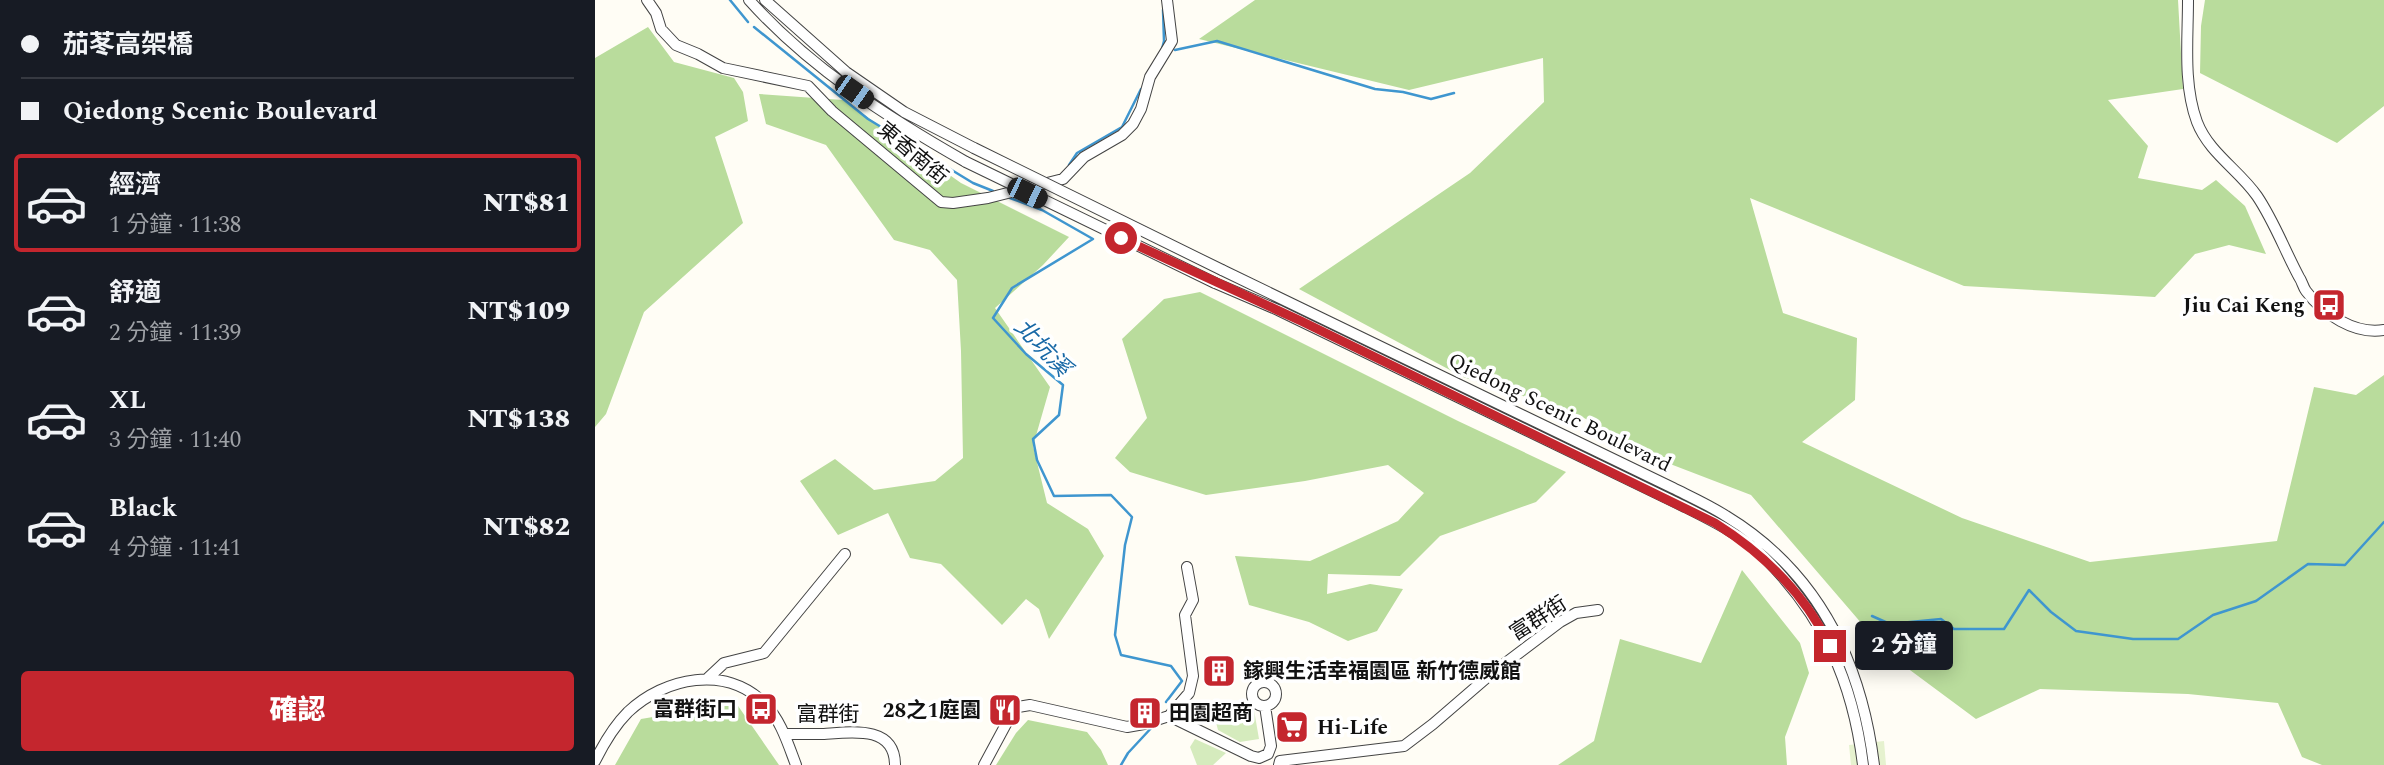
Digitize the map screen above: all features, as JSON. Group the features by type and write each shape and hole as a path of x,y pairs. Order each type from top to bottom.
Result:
{"street":[{"name":"東香南街","path":"647,0 656,13 661,29 676,46 723,68 808,86 832,111 941,202 953,203 988,198 1063,179 1084,157 1122,135 1133,124 1141,109 1154,68 1172,41 1167,0"},
{"name":"Qiedong Scenic Boulevard","path":"749,0 832,77 898,123 966,162 1215,283 1278,310 1715,523 1763,557 1807,606 1835,644"},
{"name":"Qiedong Scenic Boulevard","path":"765,0 846,72 904,112 1727,516 1769,548 1798,577 1814,596 1835,644"},
{"path":"2188,0 2190,94 2204,136 2219,156 2257,195 2306,291 2337,319 2368,331 2384,330"},
{"path":"708,678 724,663 764,653 845,554"},
{"path":"984,765 1012,713 1024,705 1127,727 1169,716 1189,693 1193,676 1185,615 1193,600 1187,567"},
{"name":"富群街","path":"1169,716 1263,759 1279,763 1404,746 1490,674 1560,622 1576,613 1598,610"},
{"path":"1835,644 1859,730 1863,765"},
{"path":"1835,644 1861,695 1869,726 1874,765"},
{"path":"595,761 613,729 629,711 659,691 686,681 708,678 739,686 766,705 784,734 796,765"},
{"path":"1263,759 1271,746 1265,706"},
{"name":"富群街","path":"784,734 870,733 888,743 894,754 895,765"}],"green space":[{"path":"1255,0 2178,0 2183,89 2108,100 2148,146 2138,178 2202,190 2216,180 2245,206 2266,254 2229,245 2195,254 2155,297 1964,286 1750,198 1783,313 1857,338 1855,400 1802,442 1962,518 2090,562 2277,541 2314,387 2356,395 2384,375 2384,765 2322,765 2302,757 2278,703 2188,694 2040,689 1976,719 1887,653 1751,495 1665,462 1573,412 1463,377 1299,289 1470,173 1544,102 1543,58 1409,90 1199,39"},
{"path":"2205,0 2384,0 2384,106 2337,143 2200,73 2201,26"},
{"path":"648,27 674,62 734,78 743,92 748,121 715,137 743,223 644,312 606,414 595,427 595,58"},
{"path":"759,94 843,100 961,183 1069,237 1043,265 995,308 1050,387 1033,446 1047,503 1088,529 1104,556 1049,639 1039,609 1026,599 1002,625 941,564 910,558 888,513 838,535 800,481 835,459 874,490 935,481 963,458 957,280 930,250 894,240 826,145 766,124"},
{"path":"1200,292 1566,472 1536,502 1440,536 1400,576 1328,574 1327,594 1370,584 1403,589 1377,631 1348,641 1309,622 1249,605 1235,556 1310,561 1398,521 1424,493 1388,465 1305,481 1206,495 1130,472 1115,458 1147,418 1122,339 1164,299"},
{"path":"1742,570 1800,643 1809,673 1785,737 1787,765 1558,765 1594,741 1620,639 1701,663"},
{"path":"736,703 779,765 615,765 641,719"},
{"path":"1253,704 1259,739 1240,742 1218,730 1213,711"},
{"path":"1028,720 1087,732 1101,750 1108,765 996,765 1016,733"},
{"path":"1195,739 1226,753 1213,765 1197,765 1190,747"},
{"path":"1884,741 1886,765 1851,765 1849,745"}],"waterway":[{"name":"北坑溪","path":"730,0 748,22"},
{"path":"1162,49 1163,10"},
{"name":"北坑溪","path":"754,27 868,119 973,183 993,191"},
{"path":"1175,50 1217,41 1375,89 1431,99 1454,93"},
{"path":"1069,165 1077,153 1122,127 1141,89"},
{"name":"北坑溪","path":"1010,198 1042,210 1093,239 1012,288 993,318 1026,354 1063,385 1059,415 1033,439 1037,460 1054,496 1111,495 1132,517 1125,545 1115,635 1121,655 1171,666 1182,681 1166,702"},
{"name":"Jiu Cai Keng","path":"1872,616 1890,624 1941,619 1954,629 2004,629 2029,590 2051,612 2076,631 2133,639 2178,639 2213,615 2256,601 2308,564 2345,565 2384,522"},
{"name":"北坑溪","path":"1121,765 1128,753 1154,725"}],"place":[{"name":"Jiu Cai Keng","path":"2329,305"},
{"name":"鎵興生活幸福園區 新竹德威館","path":"1219,671"},
{"name":"富群街口","path":"761,709"},
{"name":"28之1庭園","path":"1005,710"},
{"name":"田園超商","path":"1145,713"},
{"name":"Hi-Life","path":"1292,727"}],"route":[{"path":"1121,238 1301,321 1715,523 1763,557 1792,588 1807,606 1830,646"}]}
